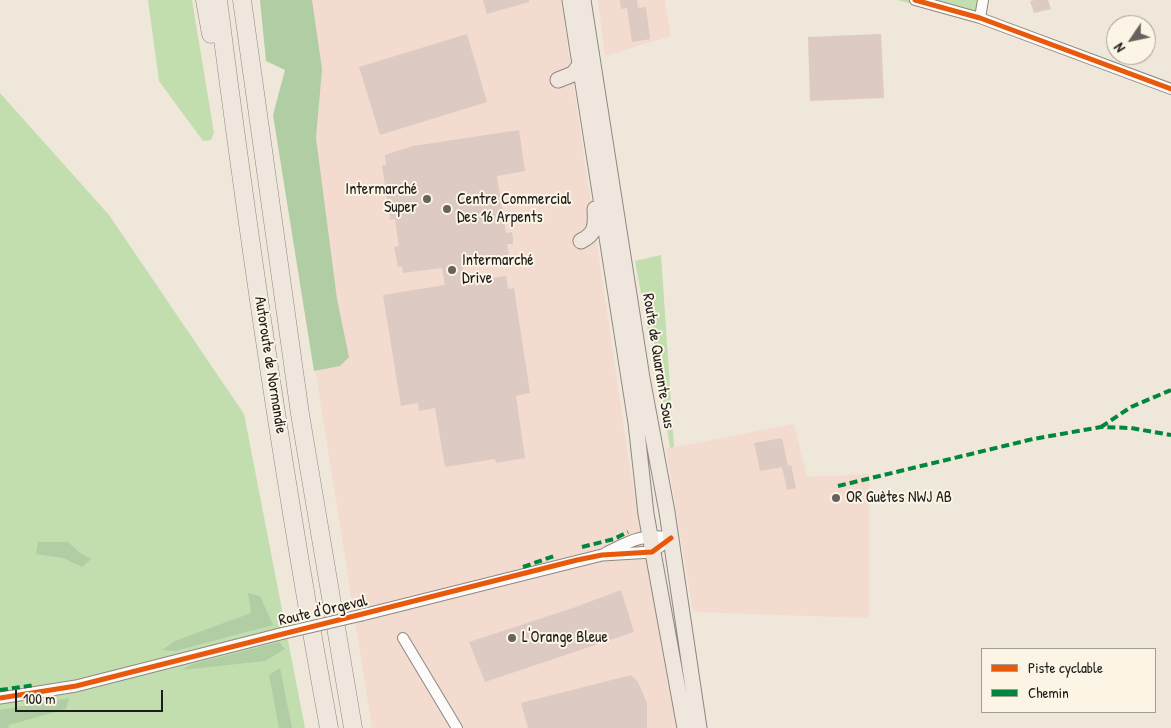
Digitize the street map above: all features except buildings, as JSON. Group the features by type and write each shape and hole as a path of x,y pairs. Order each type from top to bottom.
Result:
{"highway":[{"path":"205,0 222,110 236,136"},
{"name":"Autoroute de Normandie","path":"218,0 279,429 329,728"},
{"name":"Autoroute de Normandie","path":"244,3 300,414 352,728"}],"main road":[{"name":"Route de Quarante Sous","path":"570,0 635,414 649,535 685,728"},
{"name":"Route de Quarante Sous","path":"583,0 699,728"},
{"path":"558,80 573,74 579,66"},
{"path":"581,241 592,233 596,225 594,205 601,202"}],"street":[{"path":"914,0 980,18 1171,89"},
{"path":"980,18 983,0"},
{"path":"649,535 670,538"},
{"name":"Route d'Orgeval","path":"0,698 76,686 362,615 602,554 634,539 649,535"},
{"path":"652,552 670,538"},
{"name":"Route d'Orgeval","path":"602,554 652,552"},
{"path":"403,638 457,728"}],"shaded area":[{"path":"299,0 561,0 630,468 676,728 372,728 279,141"},
{"path":"598,0 665,0 671,36 605,56"},
{"path":"794,424 807,477 869,474 869,618 693,612 666,449"}],"green space":[{"path":"148,0 192,0 214,133 211,140 203,141 159,81"},
{"path":"260,0 312,0 322,69 316,138 337,299 349,357 340,366 314,371 273,115 285,70 266,61"},
{"path":"897,0 987,0 984,22"},
{"path":"0,93 109,215 244,414 305,728 0,728"},
{"path":"661,255 674,447 670,448 653,336 648,330 635,261"},
{"path":"38,542 68,542 80,553 91,559 82,567 63,558 36,554"},
{"path":"248,593 260,596 273,625 175,651 162,650 175,641 251,613"},
{"path":"279,642 285,649 265,661 182,670 193,664"},
{"path":"280,668 292,728 279,728 269,675"},
{"path":"69,698 66,709 9,725 8,728 0,728 0,710"}],"marked path":[{"path":"1101,427 1131,407 1171,390"},
{"path":"838,486 1033,439 1101,427 1131,428 1171,435"},
{"path":"582,547 614,539 628,532"},
{"path":"523,567 554,556"},
{"path":"0,690 35,685"}],"cycle path":[{"path":"915,0 980,18 1171,89"},
{"path":"0,698 76,686 577,560 602,555 652,552 671,538"}],"place":[{"name":"Intermarché Super","path":"427,199"},
{"name":"Centre Commercial Des 16 Arpents","path":"447,209"},
{"name":"Intermarché Drive","path":"452,270"},
{"name":"OR Guètes NWJ AB","path":"836,498"},
{"name":"L'Orange Bleue","path":"512,638"}]}
